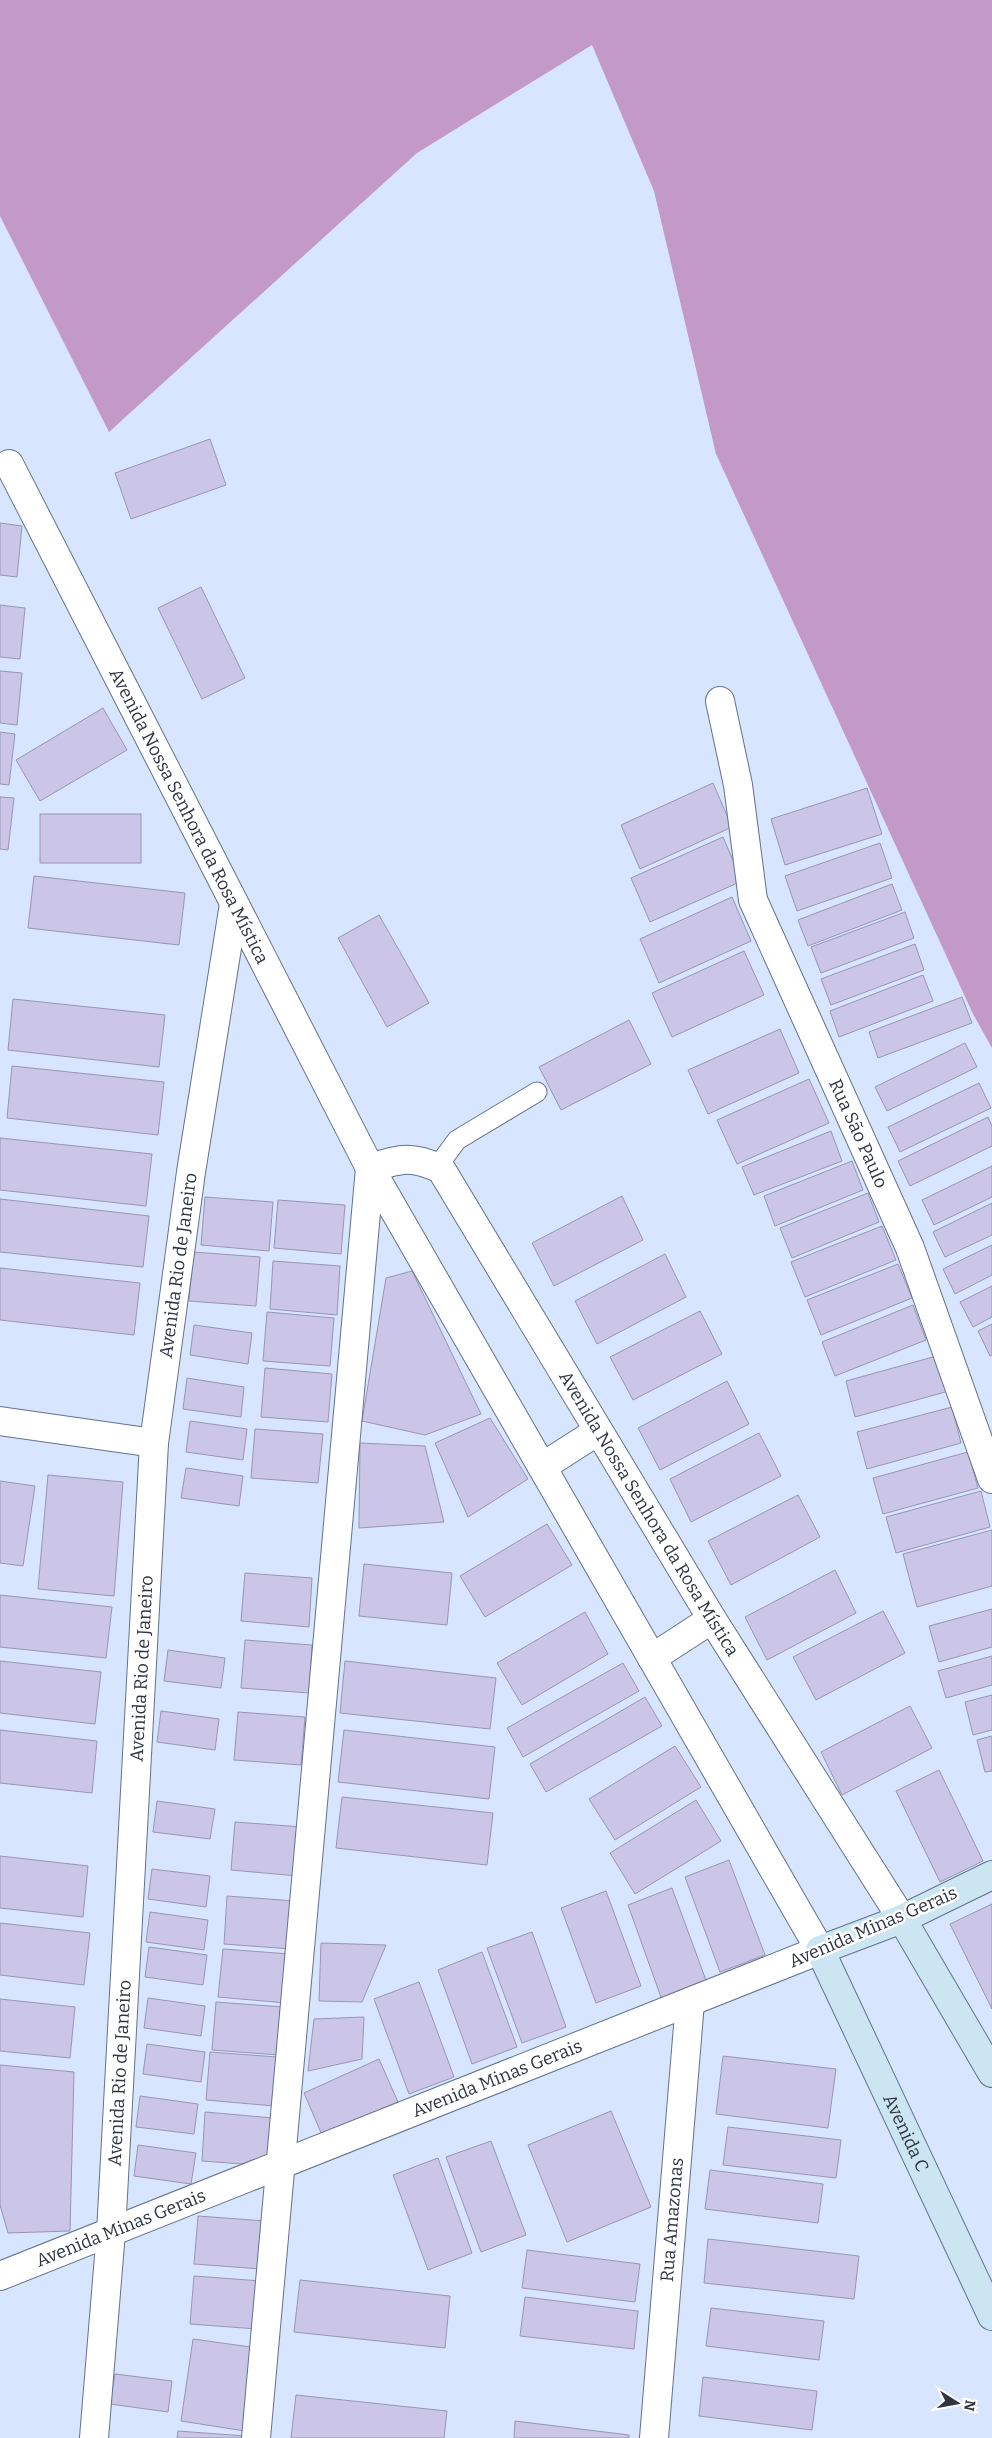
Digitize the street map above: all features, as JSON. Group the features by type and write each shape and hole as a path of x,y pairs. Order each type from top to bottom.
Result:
{"main road":[{"name":"Avenida Minas Gerais","path":"820,1950 902,1919 992,1875"},
{"path":"902,1919 992,2073"},
{"name":"Avenida C","path":"820,1950 992,2316"}],"street":[{"name":"Avenida Nossa Senhora da Rosa Mística","path":"9,464 370,1168 820,1950"},
{"name":"Rua São Paulo","path":"720,701 738,785 753,900 910,1248 992,1479"},
{"name":"Avenida Rio de Janeiro","path":"94,2438 111,2232 154,1443 191,1172 234,904"},
{"path":"256,2438 370,1168 404,1159 423,1161 436,1168"},
{"name":"Avenida Nossa Senhora da Rosa Mística","path":"436,1168 440,1169 712,1619 902,1919"},
{"path":"0,1421 154,1443"},
{"path":"542,1467 598,1431"},
{"path":"652,1658 712,1619"},
{"name":"Avenida Minas Gerais","path":"0,2276 820,1950"},
{"name":"Rua Amazonas","path":"654,2438 690,2002"}],"lane":[{"path":"436,1168 457,1140 538,1092"}],"shaded area":[{"path":"0,0 992,0 992,1048 973,1014 716,454 654,191 592,45 417,153 109,432 0,216"}],"building":[{"path":"210,439 226,485 131,519 115,473"},
{"path":"0,523 22,526 17,577 0,575"},
{"path":"201,587 245,678 202,699 158,608"},
{"path":"0,605 25,608 20,659 0,657"},
{"path":"0,671 22,673 17,725 0,723"},
{"path":"103,708 127,750 40,801 16,760"},
{"path":"0,732 15,734 9,785 0,784"},
{"path":"713,783 732,827 640,869 621,825"},
{"path":"867,788 882,834 785,865 771,819"},
{"path":"0,797 14,798 8,850 0,849"},
{"path":"40,814 141,814 141,863 40,863"},
{"path":"723,837 742,881 650,922 631,878"},
{"path":"880,843 892,878 797,911 785,876"},
{"path":"34,876 185,893 179,945 28,928"},
{"path":"892,884 902,910 808,946 798,920"},
{"path":"732,897 751,941 659,983 640,939"},
{"path":"905,912 914,938 821,973 811,947"},
{"path":"379,915 429,1003 387,1027 338,938"},
{"path":"915,944 924,970 831,1005 821,979"},
{"path":"744,951 764,995 672,1037 652,993"},
{"path":"923,975 933,1001 839,1037 830,1011"},
{"path":"962,997 972,1023 878,1058 869,1032"},
{"path":"13,999 165,1015 159,1067 8,1050"},
{"path":"629,1020 651,1064 561,1110 539,1067"},
{"path":"780,1029 799,1073 708,1114 688,1070"},
{"path":"965,1043 977,1067 887,1111 875,1087"},
{"path":"12,1066 164,1082 158,1135 7,1118"},
{"path":"809,1079 829,1123 737,1164 717,1120"},
{"path":"979,1083 991,1108 900,1152 888,1127"},
{"path":"988,1117 992,1126 992,1146 910,1186 898,1161"},
{"path":"831,1131 842,1161 754,1195 742,1167"},
{"path":"0,1138 152,1154 146,1206 0,1190"},
{"path":"852,1161 863,1190 775,1226 764,1196"},
{"path":"992,1166 992,1197 934,1225 922,1200"},
{"path":"868,1193 879,1222 792,1258 780,1228"},
{"path":"622,1196 643,1240 554,1286 532,1243"},
{"path":"205,1197 273,1202 269,1251 201,1245"},
{"path":"0,1199 149,1216 143,1267 0,1252"},
{"path":"278,1200 345,1205 341,1254 274,1248"},
{"path":"992,1203 992,1235 945,1257 933,1232"},
{"path":"882,1226 896,1260 805,1297 791,1262"},
{"path":"992,1245 992,1275 955,1294 943,1269"},
{"path":"193,1252 260,1257 256,1306 189,1301"},
{"path":"665,1254 686,1297 597,1344 575,1301"},
{"path":"273,1261 340,1266 337,1315 270,1309"},
{"path":"898,1264 912,1298 821,1335 807,1300"},
{"path":"0,1268 140,1283 134,1335 0,1320"},
{"path":"412,1271 481,1414 425,1435 362,1421 386,1278"},
{"path":"992,1286 992,1317 973,1327 960,1302"},
{"path":"913,1305 926,1340 835,1376 822,1342"},
{"path":"700,1311 722,1354 633,1400 610,1357"},
{"path":"267,1312 334,1318 330,1366 263,1361"},
{"path":"992,1324 992,1355 990,1356 978,1331"},
{"path":"194,1325 252,1333 248,1364 190,1355"},
{"path":"940,1355 949,1391 855,1417 846,1381"},
{"path":"265,1368 332,1374 328,1422 261,1417"},
{"path":"187,1378 244,1387 241,1417 183,1409"},
{"path":"727,1381 749,1424 660,1470 638,1428"},
{"path":"952,1407 961,1443 867,1469 857,1432"},
{"path":"490,1418 528,1479 468,1517 435,1443"},
{"path":"190,1421 247,1429 243,1460 186,1452"},
{"path":"255,1429 323,1434 318,1483 251,1478"},
{"path":"759,1433 781,1476 691,1522 670,1479"},
{"path":"360,1443 425,1446 444,1522 359,1528"},
{"path":"968,1452 978,1488 883,1514 873,1478"},
{"path":"186,1468 243,1476 239,1506 181,1498"},
{"path":"48,1475 123,1482 114,1596 38,1589"},
{"path":"0,1481 35,1486 23,1566 0,1563"},
{"path":"981,1491 990,1527 896,1553 886,1517"},
{"path":"798,1495 820,1537 731,1585 708,1541"},
{"path":"547,1524 572,1565 485,1617 460,1576"},
{"path":"992,1530 992,1586 917,1607 903,1554"},
{"path":"364,1564 452,1573 447,1625 359,1616"},
{"path":"835,1570 856,1613 767,1660 745,1617"},
{"path":"245,1573 312,1578 309,1627 241,1621"},
{"path":"0,1595 112,1607 106,1658 0,1647"},
{"path":"992,1609 992,1647 939,1662 929,1626"},
{"path":"883,1611 905,1653 816,1700 793,1657"},
{"path":"585,1612 608,1654 522,1705 497,1663"},
{"path":"245,1640 312,1645 309,1693 241,1688"},
{"path":"168,1650 225,1658 221,1688 164,1681"},
{"path":"992,1656 992,1685 946,1698 938,1671"},
{"path":"0,1661 101,1672 95,1724 0,1713"},
{"path":"345,1661 496,1678 490,1729 340,1713"},
{"path":"623,1663 639,1691 523,1757 507,1728"},
{"path":"992,1695 992,1730 973,1735 965,1702"},
{"path":"645,1697 662,1726 546,1792 530,1764"},
{"path":"910,1706 932,1748 842,1795 821,1752"},
{"path":"161,1711 219,1719 215,1750 157,1742"},
{"path":"238,1712 305,1717 301,1765 234,1760"},
{"path":"0,1730 97,1741 92,1793 0,1783"},
{"path":"344,1730 495,1747 489,1799 338,1782"},
{"path":"992,1736 992,1771 985,1772 977,1740"},
{"path":"675,1746 701,1787 615,1840 589,1799"},
{"path":"939,1770 983,1861 940,1882 896,1791"},
{"path":"342,1797 493,1813 487,1865 336,1848"},
{"path":"696,1800 721,1841 635,1894 610,1853"},
{"path":"157,1801 215,1809 210,1839 153,1832"},
{"path":"235,1822 302,1827 298,1876 231,1870"},
{"path":"0,1856 88,1866 83,1917 0,1908"},
{"path":"729,1860 765,1955 720,1972 685,1877"},
{"path":"152,1869 210,1876 206,1907 148,1899"},
{"path":"672,1888 707,1983 662,2000 628,1905"},
{"path":"606,1891 641,1986 596,2003 561,1908"},
{"path":"227,1896 295,1901 291,1949 224,1944"},
{"path":"992,1904 992,2009 950,1924"},
{"path":"150,1912 208,1920 204,1950 146,1942"},
{"path":"0,1923 90,1933 84,1985 0,1975"},
{"path":"532,1932 566,2027 522,2043 487,1948"},
{"path":"321,1943 386,1945 362,2002 319,2001"},
{"path":"149,1947 207,1955 203,1985 145,1977"},
{"path":"223,1949 290,1954 286,2003 218,1997"},
{"path":"482,1952 517,2047 472,2064 438,1970"},
{"path":"419,1982 454,2077 409,2094 374,1999"},
{"path":"148,1998 205,2006 201,2036 144,2028"},
{"path":"0,1999 75,2007 70,2058 0,2051"},
{"path":"216,2002 283,2007 279,2055 212,2050"},
{"path":"364,2017 362,2059 308,2071 314,2019"},
{"path":"147,2044 205,2052 201,2082 143,2074"},
{"path":"210,2052 277,2057 274,2106 206,2100"},
{"path":"723,2056 836,2069 828,2128 716,2114"},
{"path":"379,2059 398,2102 322,2135 304,2093"},
{"path":"0,2065 74,2072 70,2231 8,2233 0,2205"},
{"path":"140,2096 198,2104 194,2134 136,2127"},
{"path":"611,2111 651,2207 567,2242 528,2145"},
{"path":"205,2112 273,2118 269,2166 202,2161"},
{"path":"728,2127 841,2140 836,2178 723,2165"},
{"path":"491,2141 526,2235 481,2252 446,2157"},
{"path":"138,2145 196,2153 191,2184 134,2176"},
{"path":"438,2158 472,2253 428,2270 393,2175"},
{"path":"710,2170 823,2184 818,2223 705,2209"},
{"path":"198,2216 265,2221 261,2269 194,2264"},
{"path":"708,2239 859,2256 854,2299 704,2283"},
{"path":"527,2250 640,2264 635,2302 522,2288"},
{"path":"194,2276 261,2281 257,2329 190,2324"},
{"path":"300,2280 450,2296 445,2348 294,2332"},
{"path":"525,2297 638,2311 634,2349 520,2336"},
{"path":"711,2308 824,2321 819,2360 706,2346"},
{"path":"193,2339 258,2348 245,2431 181,2421"},
{"path":"115,2374 172,2381 168,2412 110,2404"},
{"path":"703,2377 817,2391 812,2430 699,2416"},
{"path":"296,2395 447,2411 444,2438 291,2438"},
{"path":"515,2421 629,2435 629,2438 514,2438"},
{"path":"178,2431 245,2436 245,2438 177,2438"}]}
